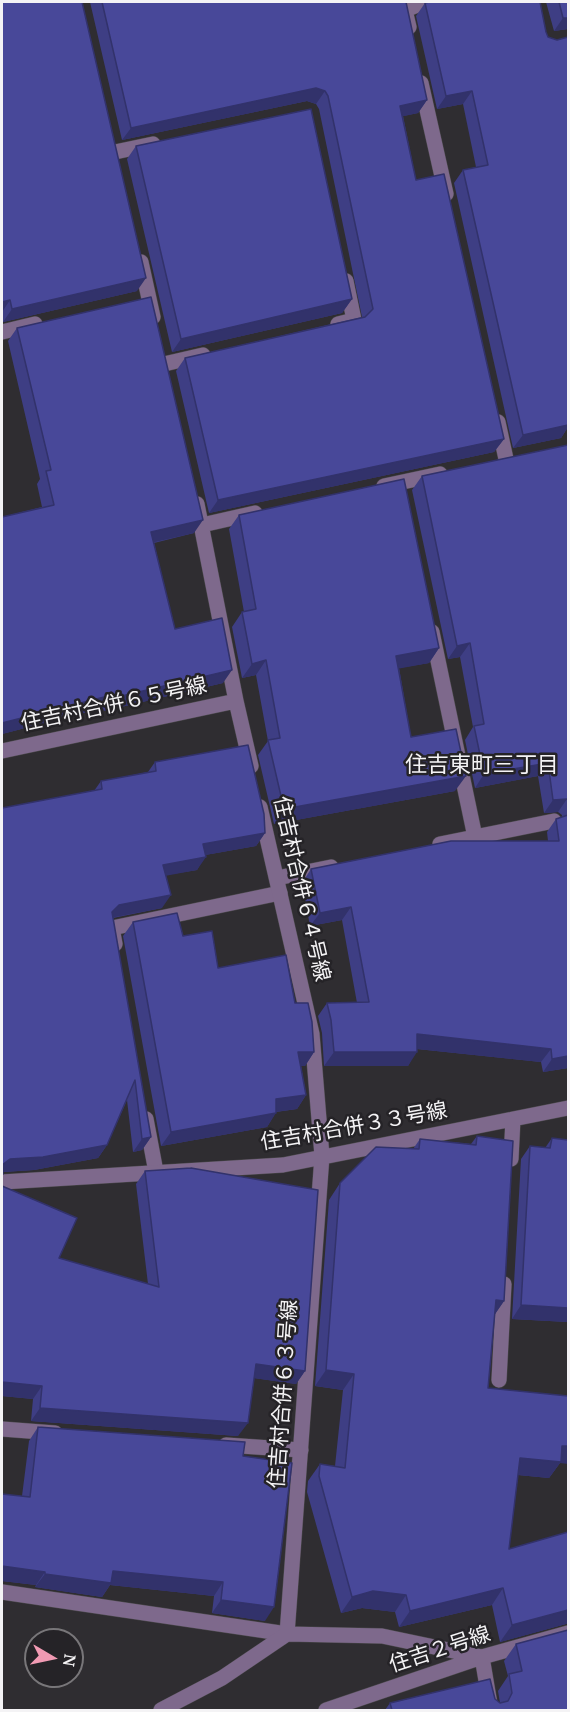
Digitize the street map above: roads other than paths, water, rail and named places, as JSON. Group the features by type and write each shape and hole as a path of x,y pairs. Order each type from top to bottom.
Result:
{"street":[{"path":"413,45 405,10 425,2"},
{"path":"418,68 449,206"},
{"path":"115,152 172,140"},
{"path":"139,253 143,299 157,331"},
{"path":"321,328 354,320 342,262"},
{"path":"2,332 47,321"},
{"path":"164,364 220,351"},
{"path":"493,402 506,459"},
{"path":"366,490 402,488 454,471"},
{"name":"住吉村合併６４号線","path":"194,490 236,700 312,1034 322,1156"},
{"path":"202,525 272,510"},
{"path":"429,620 475,837"},
{"name":"住吉村合併６５号線","path":"2,751 236,700"},
{"path":"428,847 554,821"},
{"path":"118,963 111,928 278,885 346,863"},
{"path":"143,1102 156,1172"},
{"name":"住吉村合併３３号線","path":"2,1182 283,1165 568,1108"},
{"path":"510,1178 513,1119"},
{"name":"住吉村合併６３号線","path":"287,1634 322,1156"},
{"path":"499,1380 505,1273"},
{"path":"2,1429 70,1434"},
{"path":"209,1444 301,1450"},
{"path":"2,1593 287,1634 382,1636 482,1657 491,1710"},
{"name":"住吉２号線","path":"326,1710 482,1657 568,1633"},
{"path":"161,1710 222,1678 287,1634"}],"district":[{"name":"住吉東町三丁目","path":"482,766"}]}
